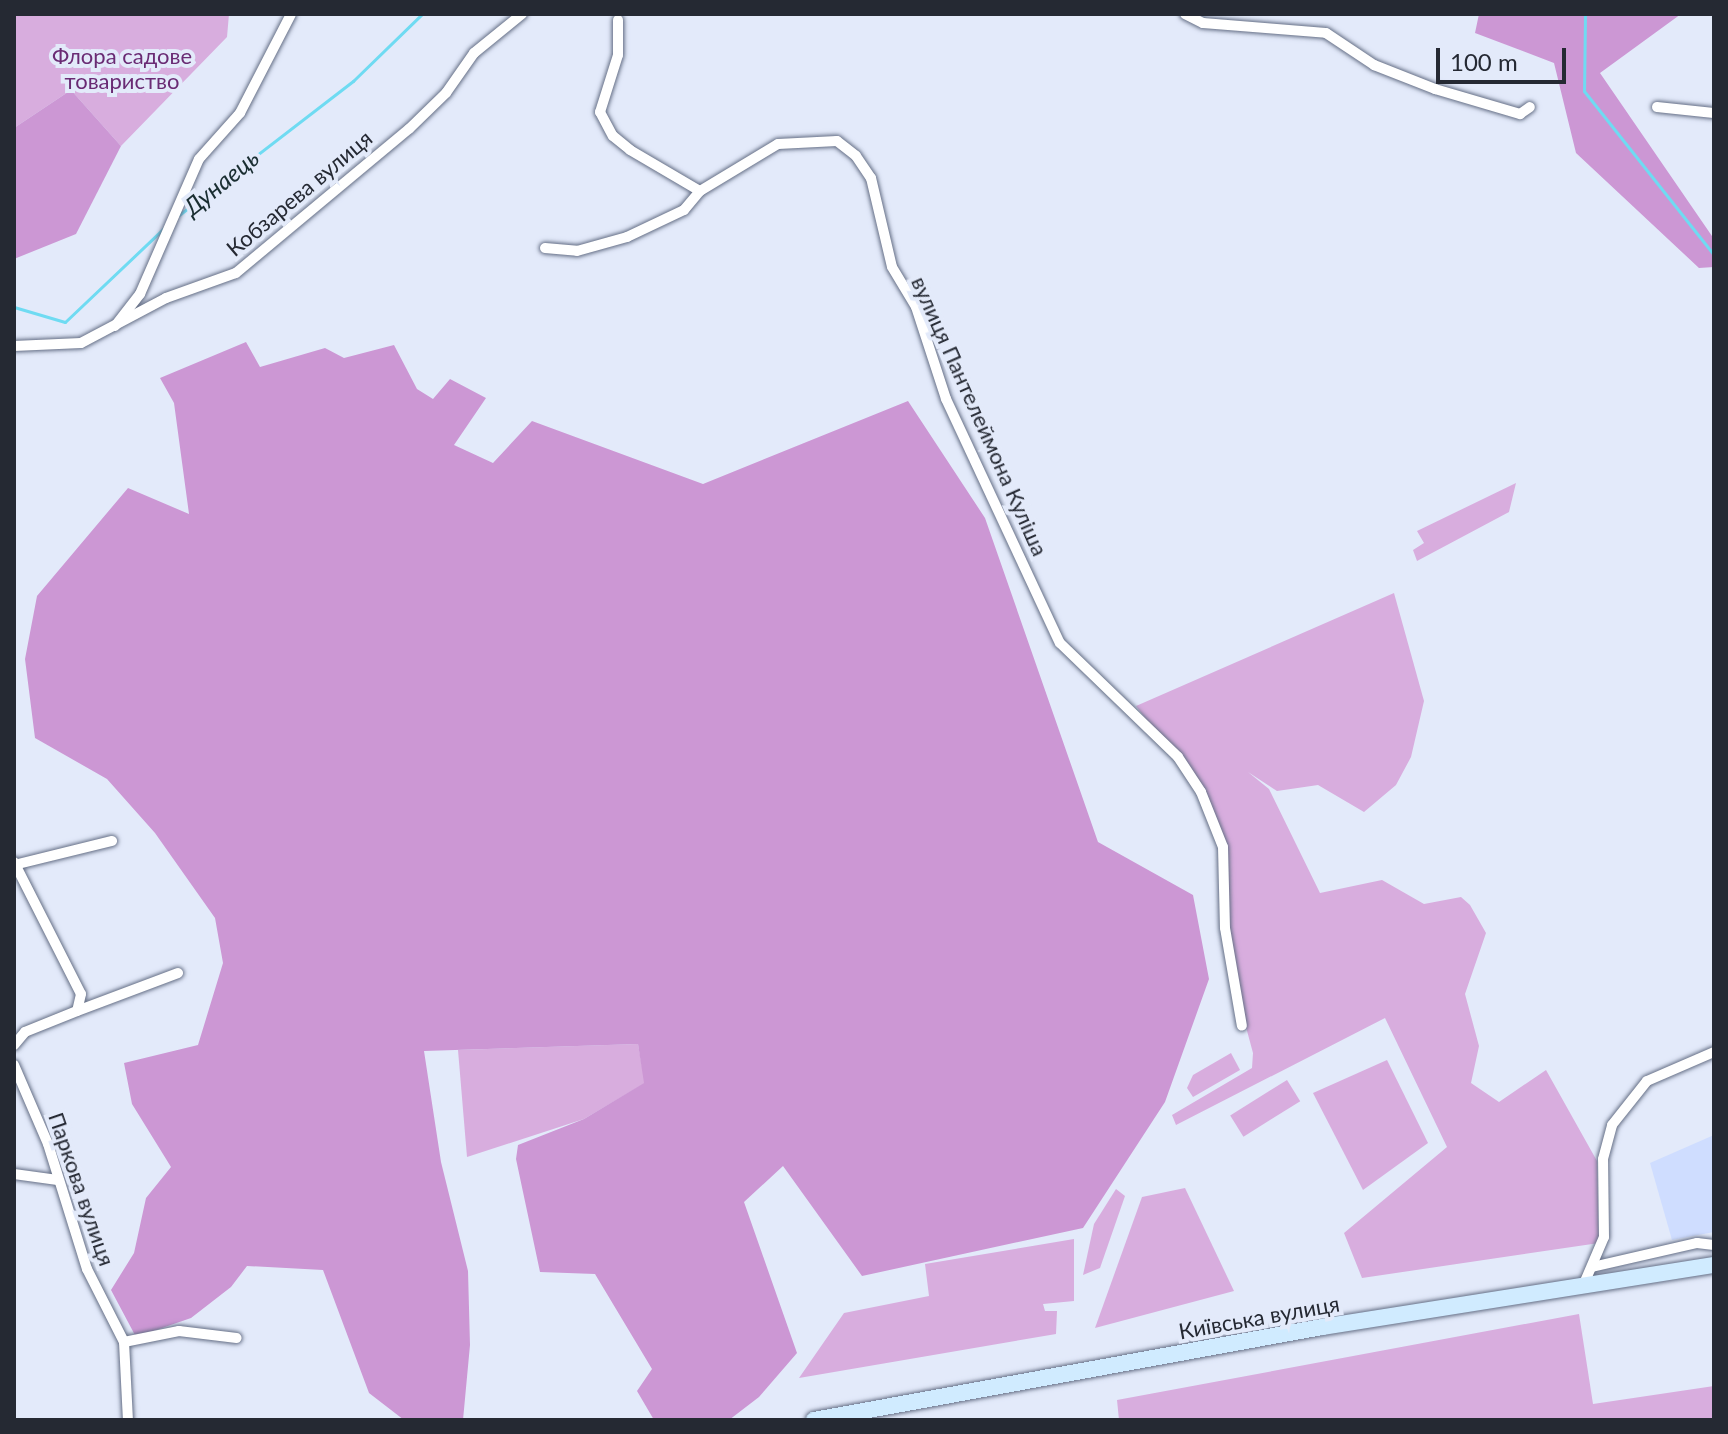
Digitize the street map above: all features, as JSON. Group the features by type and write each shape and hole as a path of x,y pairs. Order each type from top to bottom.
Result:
{"main road":[{"name":"Київська вулиця","path":"814,1420 1322,1327 1714,1265"}],"street":[{"path":"111,330 140,294 199,159 240,113 291,14"},
{"name":"Кобзарева вулиця","path":"14,346 81,343 111,330 166,298 236,273 409,129 446,93 474,53 522,14"},
{"path":"1185,14 1203,23 1326,33 1374,65 1435,89 1520,114 1530,107"},
{"path":"618,20 618,55 600,112 613,136 630,150 700,191"},
{"path":"1657,107 1714,113"},
{"name":"вулиця Пантелеймона Куліша","path":"545,248 577,251 627,237 684,210 700,191 778,144 837,141 871,178 892,267 916,307 946,399 1060,643 1178,757 1201,792 1223,847 1225,928 1242,1026"},
{"path":"77,1011 81,994 15,864 112,841"},
{"path":"14,1045 25,1032 178,973"},
{"path":"1583,1288 1604,1237 1603,1159 1612,1125 1647,1081 1714,1052"},
{"name":"Паркова вулиця","path":"14,1065 58,1180 87,1269 124,1342 128,1420"},
{"path":"14,1174 58,1180"},
{"path":"1592,1267 1697,1243 1714,1245"},
{"path":"124,1342 179,1331 237,1338"}],"shaded area":[{"path":"1479,14 1681,14 1600,73 1714,239 1714,267 1699,268 1576,153 1554,63 1475,33"},
{"path":"71,90 121,146 76,234 14,259 14,128"},
{"path":"246,342 260,367 325,348 344,358 394,345 417,389 433,399 450,379 486,398 454,445 493,463 532,421 703,484 908,401 985,518 1098,842 1193,895 1209,979 1165,1102 1083,1228 862,1276 783,1166 744,1202 797,1353 759,1397 729,1420 654,1420 637,1391 652,1369 595,1274 540,1272 516,1159 518,1145 584,1119 644,1083 638,1044 424,1051 441,1162 468,1271 470,1345 463,1420 404,1420 369,1393 323,1270 247,1266 231,1287 191,1318 136,1337 111,1290 134,1253 146,1198 171,1167 132,1104 124,1063 198,1045 223,963 215,918 155,833 107,779 35,738 25,659 37,596 128,488 189,514 174,403 160,378"},
{"path":"1714,1135 1714,1232 1672,1240 1650,1163"}],"green space":[{"name":"Флора садове товариство","path":"14,14 229,14 227,37 121,146 71,90 14,128"},
{"path":"1516,483 1509,512 1417,561 1413,550 1424,543 1417,531"},
{"path":"1394,593 1424,701 1411,757 1396,785 1364,812 1318,785 1277,791 1248,772 1269,789 1320,893 1382,880 1424,904 1461,897 1470,905 1486,933 1465,994 1479,1046 1471,1083 1499,1102 1546,1070 1597,1161 1599,1243 1362,1278 1344,1233 1447,1147 1385,1018 1176,1125 1172,1115 1252,1068 1253,1053 1230,968 1223,847 1201,792 1136,706"},
{"path":"638,1044 645,1083 584,1119 467,1157 458,1050"},
{"path":"1231,1053 1240,1070 1193,1097 1187,1088 1193,1075"},
{"path":"1387,1060 1428,1143 1363,1190 1313,1093"},
{"path":"1287,1080 1300,1101 1243,1137 1230,1116"},
{"path":"1185,1188 1234,1291 1095,1328 1142,1197"},
{"path":"1116,1189 1125,1196 1100,1268 1083,1275 1094,1224"},
{"path":"1074,1239 1074,1301 1043,1304 1045,1311 1057,1311 1056,1334 799,1378 844,1313 929,1296 925,1264"},
{"path":"1579,1314 1593,1404 1714,1386 1714,1420 1119,1420 1117,1400"}],"waterway":[{"name":"Дунаець","path":"179,215 353,81 422,14"},
{"path":"1585,14 1584,91 1714,255"},
{"name":"Дунаець","path":"14,307 65,322 164,228"}]}
